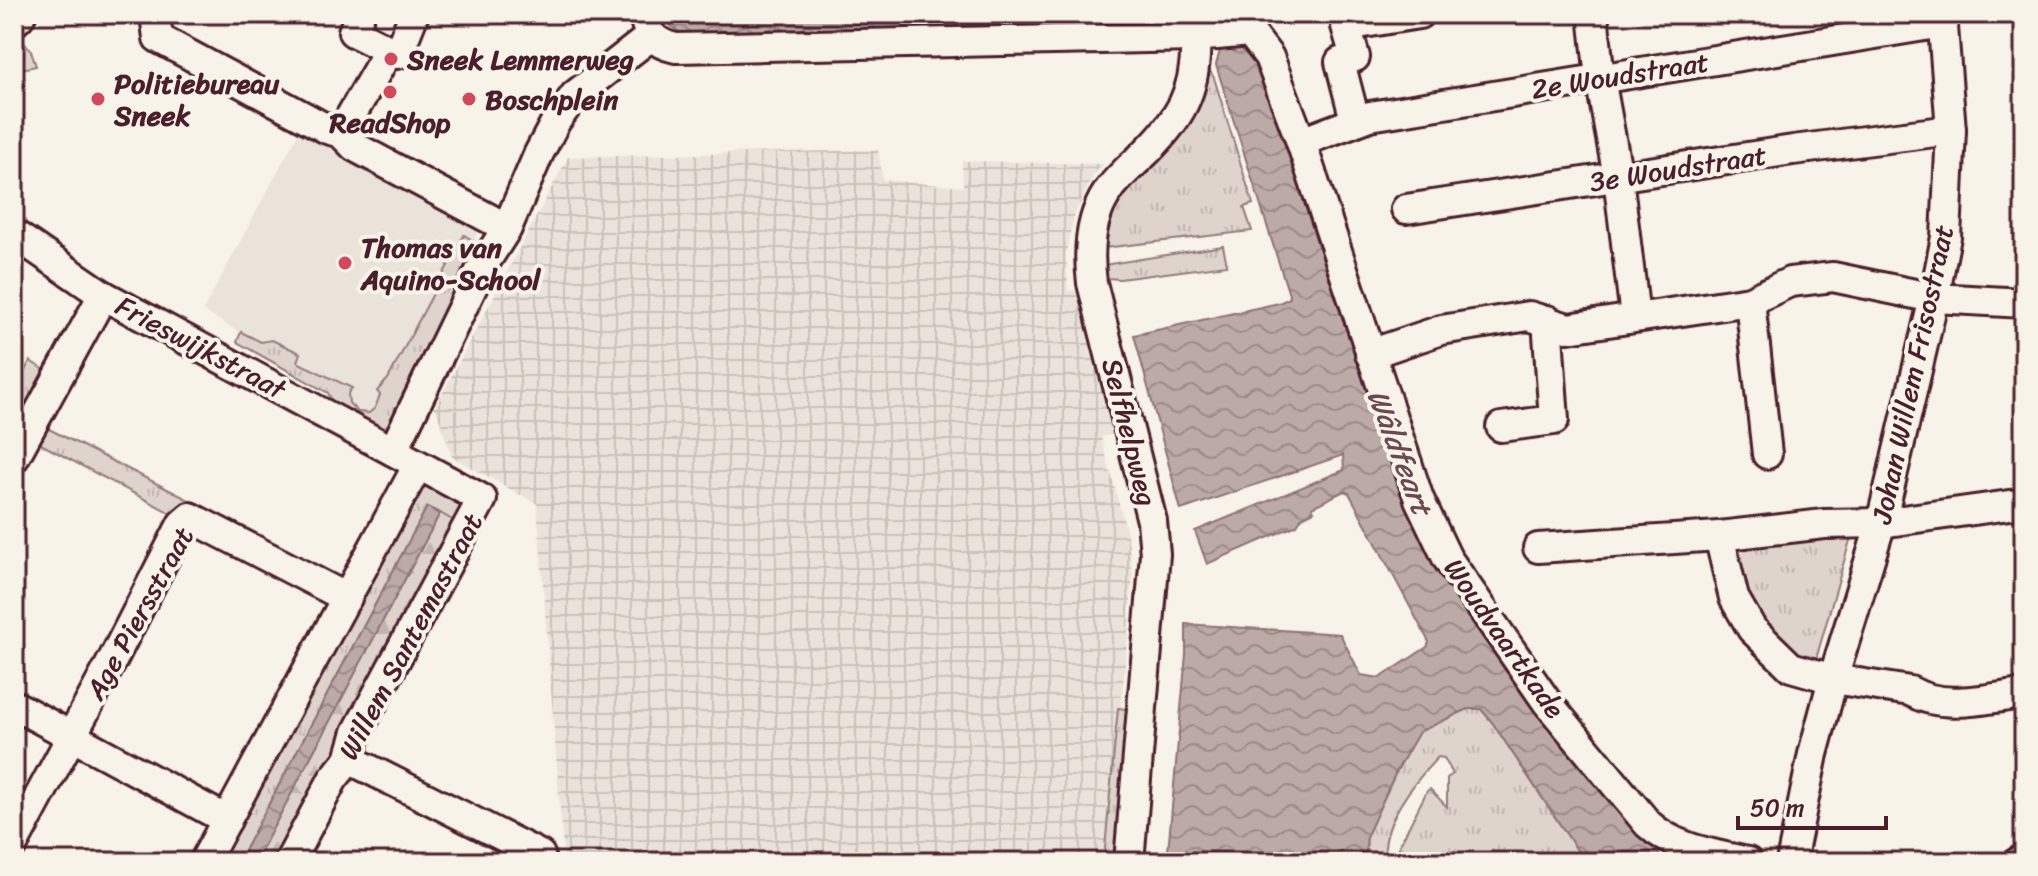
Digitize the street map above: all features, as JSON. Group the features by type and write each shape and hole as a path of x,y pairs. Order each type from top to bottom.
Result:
{"street":[{"path":"155,14 158,38 327,129 341,133 355,147 507,228"},
{"path":"360,14 353,32 398,54 414,14"},
{"path":"1355,120 1340,62 1355,57 1346,26 1419,14"},
{"path":"1593,14 1635,317"},
{"name":"2e Woudstraat","path":"1301,142 1355,120 1943,18"},
{"name":"Johan Willem Frisostraat","path":"1791,862 1813,754 1881,523 1946,237 1951,130 1943,18"},
{"path":"393,451 482,267 507,228 556,121 575,95 648,25 662,44 676,48 1228,30"},
{"name":"Woudvaartkade","path":"1228,30 1269,57 1301,142 1419,499 1447,558 1547,702 1648,824 1661,836 1694,850 1748,862"},
{"name":"Selfhelpweg","path":"1129,862 1155,554 1152,521 1092,283 1090,247 1097,213 1106,194 1169,128 1187,99 1196,67 1228,30"},
{"path":"341,133 389,50"},
{"name":"3e Woudstraat","path":"1406,209 1951,130"},
{"name":"Frieswijkstraat","path":"14,234 103,295 393,451"},
{"path":"1370,354 1441,330 1529,316 1568,328 1750,301 1790,282 1833,277 1934,298 2024,303"},
{"path":"14,458 103,295"},
{"path":"1750,301 1767,454"},
{"path":"1501,427 1554,420 1547,320"},
{"name":"Willem Santemastraat","path":"289,862 333,779 349,759 357,732 482,499 393,451"},
{"path":"204,862 418,465"},
{"path":"1538,548 1719,536 1824,524 1881,523 2024,503"},
{"name":"Age Piersstraat","path":"71,735 182,524 190,517 347,598"},
{"path":"1719,536 1734,598 1752,629 1791,667 1833,679 1910,691 1920,697 1950,703 2024,694"},
{"path":"14,705 227,820"},
{"path":"14,843 71,735"},
{"path":"349,759 540,855"}],"shaded area":[{"name":"Thomas van Aquino-School","path":"300,130 478,232 378,425 345,410 340,391 203,311"},
{"path":"878,150 883,180 963,187 962,161 1104,164 1094,174 1074,216 1066,251 1068,291 1084,289 1120,433 1101,437 1127,533 1133,575 1107,862 564,862 537,504 452,457 435,407 568,157"}],"green space":[{"path":"18,36 31,51 36,66 21,69 20,102 14,120 14,40"},
{"path":"1210,71 1253,204 1244,207 1252,231 1103,248 1115,207 1126,191 1191,122"},
{"path":"464,235 477,243 388,425 380,431 338,412 328,393 237,342 241,332 261,342 272,340 300,353 297,362 352,388 348,393 349,403 358,412 369,413 375,408 380,395 377,391 388,379"},
{"path":"1223,246 1227,265 1120,279 1106,278 1103,265"},
{"path":"30,361 45,370 26,406 14,399 14,391"},
{"path":"45,427 189,500 178,517 37,442"},
{"path":"419,482 467,509 459,524 427,507 238,862 216,862"},
{"path":"440,513 459,524 279,862 255,862"},
{"path":"1851,537 1813,661 1780,641 1757,614 1744,580 1739,542"},
{"path":"1118,708 1130,713 1120,862 1074,862 1082,858 1104,859"},
{"path":"1468,709 1481,709 1492,722 1585,862 1400,862 1397,856 1400,844 1427,791 1430,789 1447,807 1447,778 1453,774 1444,758 1438,757 1400,805 1387,834 1386,862 1365,862 1367,835 1419,731"}],"water":[{"path":"664,14 1234,14 1232,23 1236,40 1264,73 1398,469 1648,834 1663,862 1585,862 1492,722 1481,709 1468,709 1419,732 1396,772 1367,835 1365,862 1167,862 1186,624 1340,634 1361,675 1380,678 1427,647 1429,642 1349,493 1344,491 1312,507 1314,511 1302,517 1297,525 1207,564 1195,531 1344,470 1343,455 1181,510 1134,335 1290,298 1216,65 1221,47 1212,22 694,37 676,30"},
{"path":"427,507 440,513 255,862 238,862"}],"place":[{"name":"Sneek Lemmerweg","path":"391,59"},
{"name":"ReadShop","path":"390,92"},
{"name":"Politiebureau Sneek","path":"98,99"},
{"name":"Boschplein","path":"469,99"},
{"name":"Thomas van Aquino-School","path":"345,263"}],"water label":[{"name":"Wâldfeart","path":"1400,452"}]}
